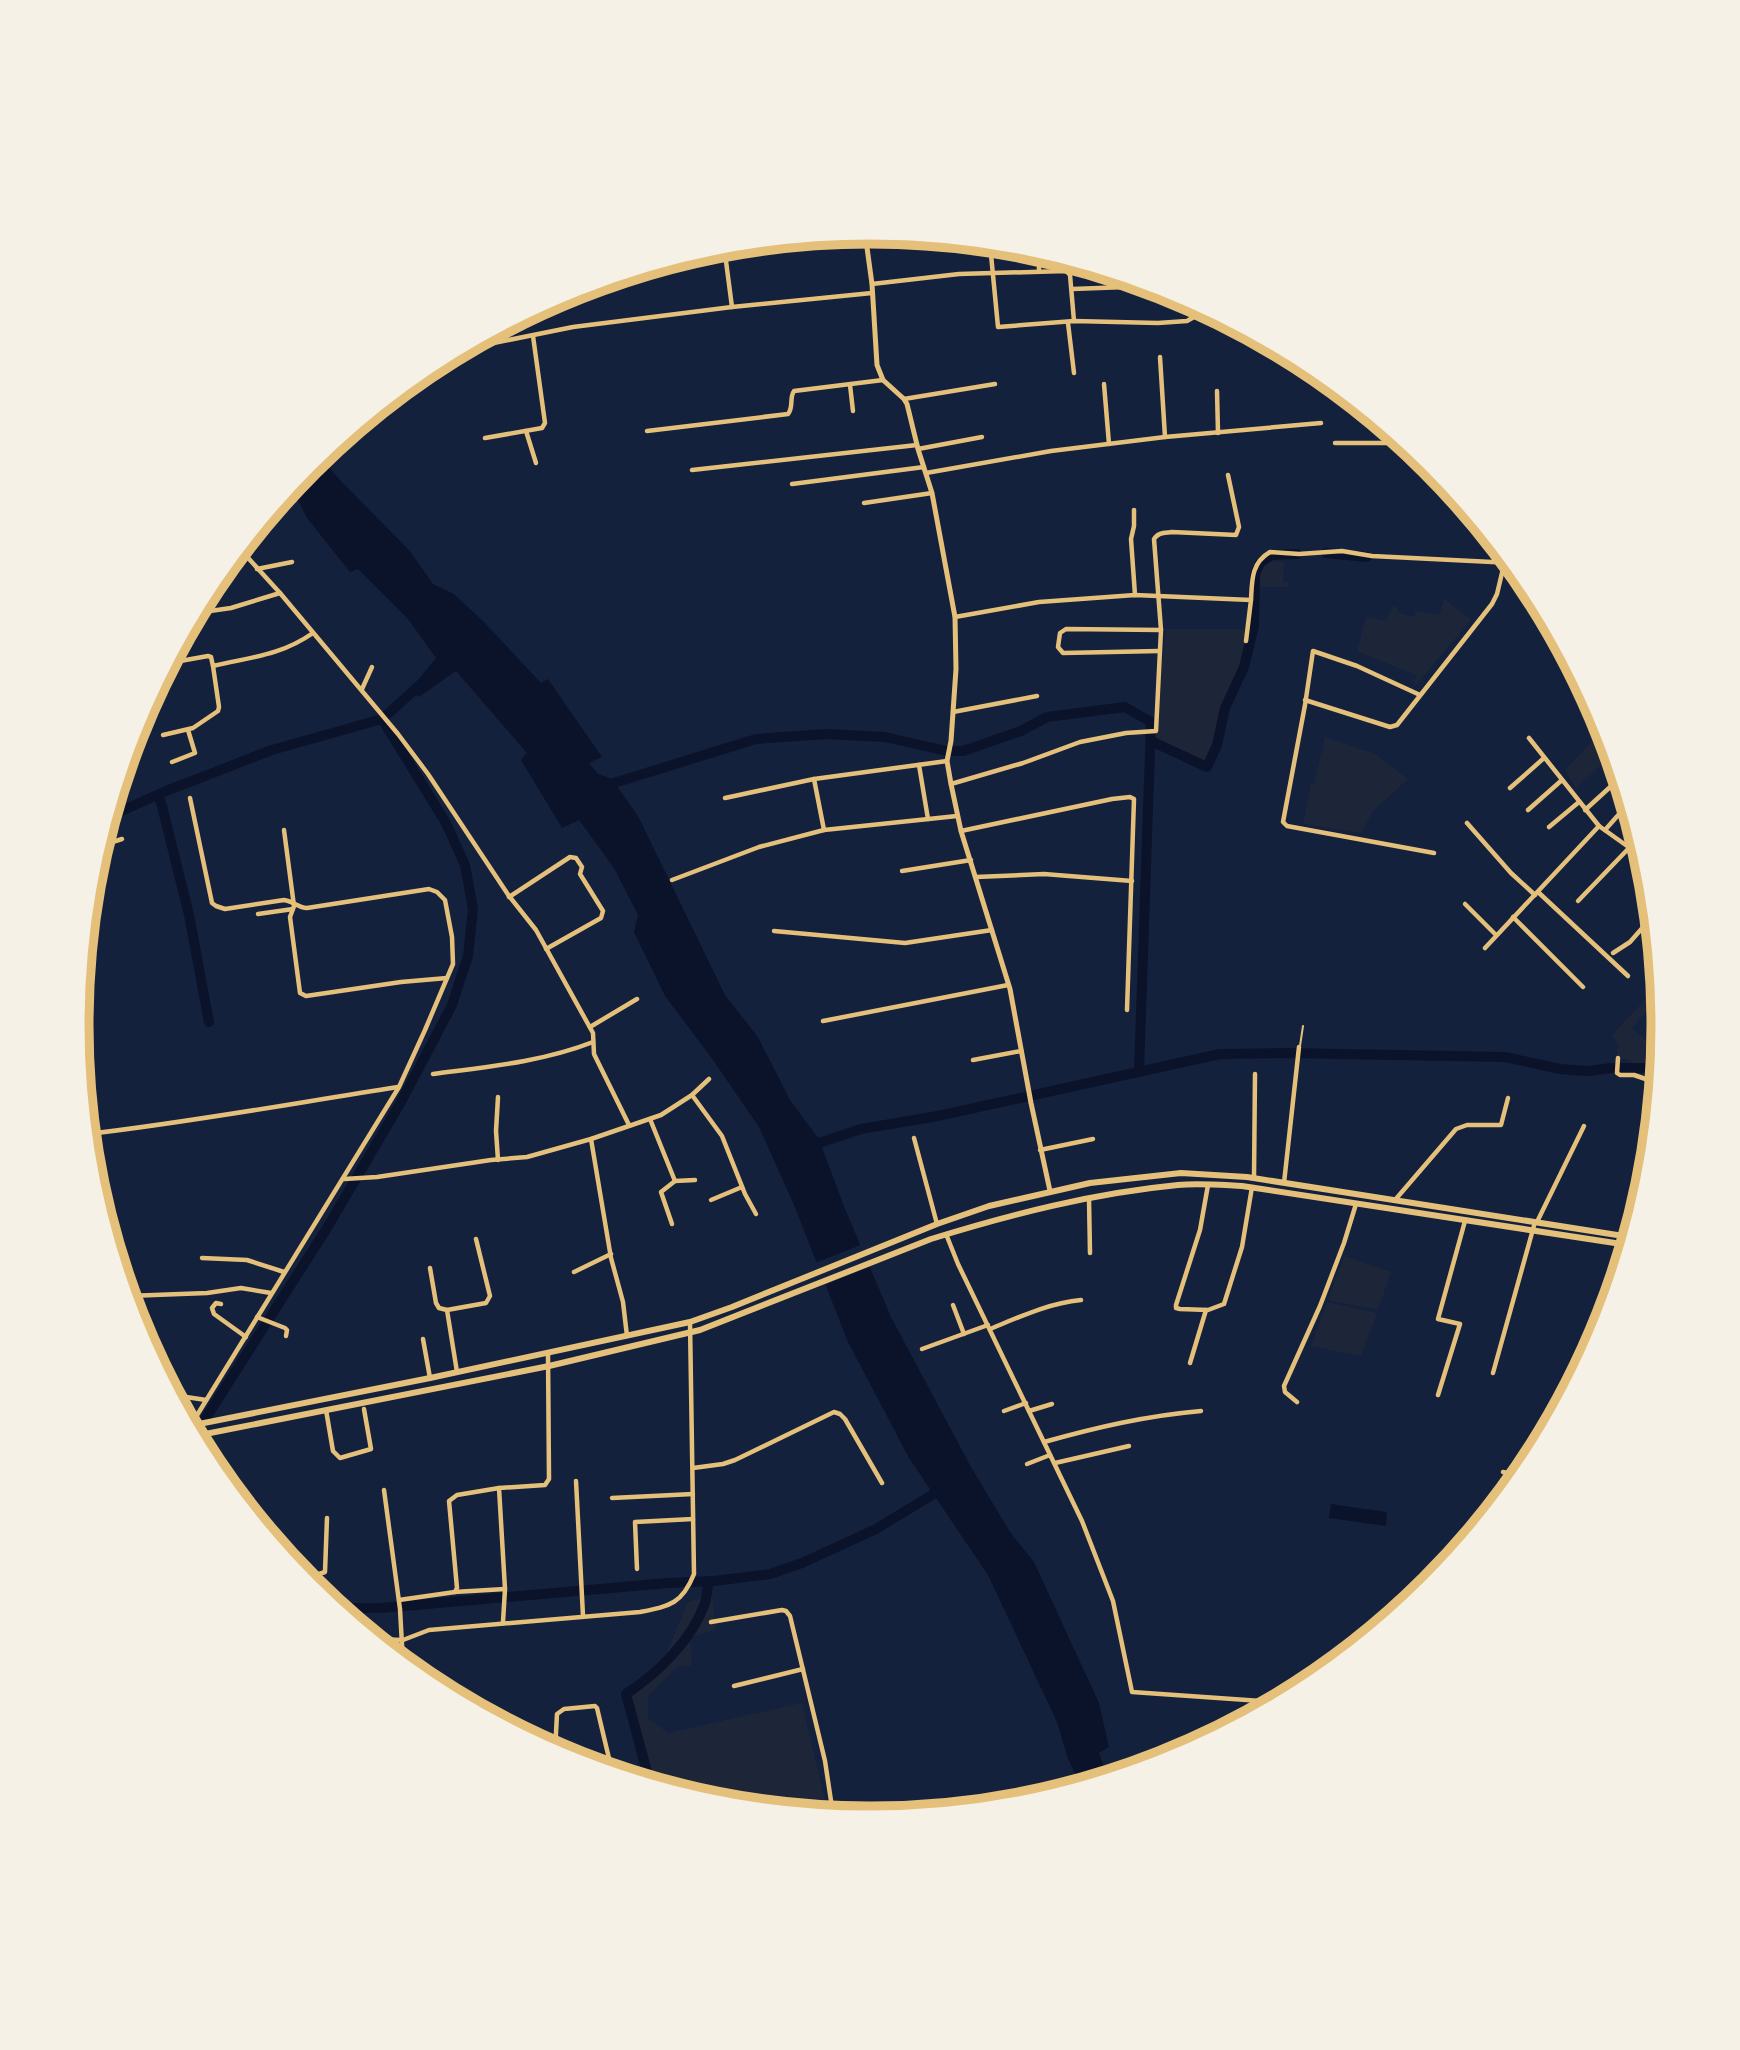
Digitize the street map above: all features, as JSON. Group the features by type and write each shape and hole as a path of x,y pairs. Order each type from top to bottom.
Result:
{"main road":[{"path":"199,1423 430,1378 690,1322 989,1206 1090,1183 1181,1173 1254,1178 1621,1236"},
{"path":"206,1434 549,1366 691,1332 946,1234 1089,1198 1180,1184 1252,1187 1619,1244"},
{"path":"1050,1191 1052,1206"}],"street":[{"path":"866,244 872,284 877,365 883,380 907,404 932,492 955,617 956,669 948,758 957,816 1008,985 1050,1191"},
{"path":"991,254 998,327 1071,322 1158,323 1187,321 1194,315"},
{"path":"726,258 732,307"},
{"path":"1039,263 1039,271"},
{"path":"872,284 993,272 1066,271 1070,275 1072,289 1074,373"},
{"path":"1072,289 1124,287"},
{"path":"490,344 573,327 872,293"},
{"path":"485,438 542,428 545,419 533,335"},
{"path":"1160,356 1165,437"},
{"path":"647,431 788,414 794,391 883,380"},
{"path":"904,399 995,384"},
{"path":"1104,384 1109,444"},
{"path":"850,385 853,411"},
{"path":"1217,391 1218,433"},
{"path":"792,484 925,470 1165,437 1321,423"},
{"path":"526,431 536,463"},
{"path":"692,470 918,447 982,437"},
{"path":"1335,443 1390,443"},
{"path":"951,784 1023,763 1080,742 1126,733 1157,731 1161,630 1154,539 1172,532 1236,535 1238,532 1228,475"},
{"path":"864,503 932,492"},
{"path":"1134,510 1131,539 1135,595"},
{"path":"1246,641 1254,570 1258,562 1270,552 1299,554 1342,551 1372,555 1497,561"},
{"path":"246,556 388,722 428,774 509,897 536,930 593,1033 594,1054 629,1125"},
{"path":"257,569 292,562"},
{"path":"1304,700 1394,727 1492,604 1504,570"},
{"path":"209,611 232,608 280,593"},
{"path":"955,617 1039,602 1135,595 1251,600"},
{"path":"1159,651 1063,653 1058,648 1060,634 1066,629 1161,630"},
{"path":"212,666 282,651 313,633"},
{"path":"1420,695 1357,666 1313,651 1283,822 1284,825 1434,853"},
{"path":"163,735 188,730 219,710 209,656 180,661"},
{"path":"362,690 372,667"},
{"path":"953,712 1037,696"},
{"path":"172,762 195,753 188,730"},
{"path":"1529,738 1599,826 1629,848 1578,901"},
{"path":"725,798 814,779 919,765 948,758"},
{"path":"1510,788 1544,758"},
{"path":"919,765 928,819"},
{"path":"814,779 824,830"},
{"path":"1528,810 1562,780"},
{"path":"1585,810 1612,785"},
{"path":"190,798 212,903 216,906 225,909 284,900 307,908 429,889 445,900 452,937 453,964 399,1087 196,1418"},
{"path":"961,831 1112,799 1134,799 1127,1010"},
{"path":"1549,827 1579,802"},
{"path":"1605,830 1621,812"},
{"path":"672,880 759,847 824,830 957,816"},
{"path":"1467,823 1510,873 1628,976"},
{"path":"1485,948 1599,826"},
{"path":"284,830 293,901 290,917 300,993 303,996 448,978"},
{"path":"111,842 122,839"},
{"path":"509,897 570,857 576,858 583,869 580,874 604,914 546,949"},
{"path":"902,871 971,860"},
{"path":"976,877 1044,874 1132,881"},
{"path":"1465,904 1496,935"},
{"path":"258,914 293,909"},
{"path":"1513,918 1583,987"},
{"path":"1613,953 1630,942 1644,926"},
{"path":"774,931 905,943 992,930"},
{"path":"823,1021 1008,985"},
{"path":"590,1027 638,999"},
{"path":"433,1074 556,1055 593,1042"},
{"path":"1284,1183 1300,1046"},
{"path":"974,1060 1021,1051"},
{"path":"1618,1058 1618,1073 1649,1080"},
{"path":"1254,1178 1255,1074"},
{"path":"344,1179 362,1179 527,1157 661,1115 709,1079"},
{"path":"97,1134 399,1087"},
{"path":"692,1094 723,1136 742,1187 756,1214"},
{"path":"498,1097 498,1160"},
{"path":"1395,1200 1455,1129 1467,1125 1501,1125 1508,1098"},
{"path":"650,1119 675,1181"},
{"path":"1493,1373 1533,1230 1584,1126"},
{"path":"915,1138 934,1226"},
{"path":"591,1139 627,1336"},
{"path":"1040,1150 1093,1139"},
{"path":"672,1224 661,1192 675,1181 695,1180"},
{"path":"1208,1185 1200,1230 1176,1308 1206,1310 1224,1304 1242,1247 1252,1187"},
{"path":"711,1200 742,1187"},
{"path":"1089,1198 1090,1253"},
{"path":"1297,1402 1285,1392 1284,1386 1320,1306 1356,1204"},
{"path":"1438,1395 1460,1324 1438,1319 1465,1221"},
{"path":"946,1234 1082,1521 1113,1601 1132,1692 1260,1701"},
{"path":"430,1268 439,1308 447,1310 486,1303 490,1296 476,1238"},
{"path":"574,1272 611,1254"},
{"path":"202,1258 247,1260 284,1272"},
{"path":"138,1296 207,1293 241,1288 271,1293"},
{"path":"922,1349 1024,1315 1081,1300"},
{"path":"221,1304 216,1303 212,1308 214,1314 246,1337"},
{"path":"953,1305 964,1334"},
{"path":"447,1310 457,1372"},
{"path":"1190,1363 1206,1310"},
{"path":"257,1317 287,1330 286,1336"},
{"path":"389,1640 401,1640 429,1630 640,1612 668,1606 686,1593 694,1574 690,1322"},
{"path":"423,1339 430,1378"},
{"path":"454,1592 457,1588 449,1501 453,1497 499,1488 545,1485 549,1479 548,1353"},
{"path":"184,1397 206,1400"},
{"path":"1004,1411 1026,1404"},
{"path":"1029,1411 1052,1404"},
{"path":"326,1410 333,1451 340,1458 371,1449 364,1409"},
{"path":"1044,1442 1155,1415 1201,1411"},
{"path":"693,1468 735,1460 834,1412 845,1419 883,1483"},
{"path":"1055,1463 1129,1446"},
{"path":"1027,1464 1051,1455"},
{"path":"1503,1472 1509,1473"},
{"path":"576,1481 583,1616"},
{"path":"499,1488 505,1589 503,1623"},
{"path":"384,1490 400,1604 402,1649"},
{"path":"612,1498 693,1494"},
{"path":"316,1574 325,1572 327,1518"},
{"path":"637,1569 635,1522 694,1519"},
{"path":"400,1604 454,1592 505,1589"},
{"path":"711,1622 782,1610 790,1616 825,1761 832,1804"},
{"path":"734,1686 803,1669"},
{"path":"556,1739 557,1714 564,1709 595,1706 609,1760"}],"lane":[{"path":"1300,1046 1303,1026"}],"shaded area":[{"path":"327,465 409,550 433,584 454,594 541,683 548,679 602,757 589,763 598,774 612,779 638,816 725,995 758,1037 790,1100 819,1139 845,1209 891,1317 971,1467 1010,1532 1034,1562 1099,1703 1109,1747 1099,1753 1105,1769 1077,1777 1068,1759 1057,1722 988,1575 909,1458 848,1342 794,1205 759,1127 665,996 634,932 638,915 614,868 579,820 562,828 521,760 527,753 456,671 419,697 409,691 436,658 408,619 358,569 350,572 307,518 296,496"},
{"path":"1267,562 1284,562 1283,582 1288,582 1288,587 1259,587 1259,573"},
{"path":"1444,599 1471,620 1414,687 1416,675 1357,651 1366,617 1386,621 1393,606 1398,608 1398,613 1414,617 1416,611 1440,615"},
{"path":"1166,629 1244,629 1246,646 1206,763 1153,739"},
{"path":"1325,737 1375,754 1408,779 1373,811 1361,833 1303,824"},
{"path":"1595,738 1604,762 1576,788 1565,770"},
{"path":"1650,995 1650,1006 1632,1028 1650,1044 1649,1065 1632,1064 1631,1060 1618,1058 1619,1045 1612,1035"},
{"path":"1344,1256 1391,1272 1378,1310 1328,1300"},
{"path":"1327,1302 1377,1313 1361,1356 1311,1346"},
{"path":"1331,1504 1387,1512 1386,1526 1329,1518"},
{"path":"712,1595 716,1629 690,1638 692,1665 677,1667 648,1696 648,1718 668,1733 802,1703 826,1804 718,1791 653,1774 630,1697 632,1684 663,1661 688,1602"}],"pier":[{"path":"863,1244 872,1266 822,1286 813,1264"}],"waterway":[{"path":"1326,553 1367,557"},
{"path":"1151,741 1207,767 1217,745 1225,708 1244,667 1254,626 1255,574 1260,563 1271,555 1297,554"},
{"path":"119,812 272,750 382,719 421,684"},
{"path":"604,786 756,739 826,734 885,737 946,751 963,751 1021,731 1047,717 1125,707 1151,722 1139,1071"},
{"path":"201,1426 327,1228 401,1102 452,1005 468,956 473,909 465,865 446,823 382,719"},
{"path":"158,795 189,915 209,1022"},
{"path":"807,1147 861,1129 938,1116 1220,1054 1505,1057 1560,1069 1588,1071 1649,1068"},
{"path":"351,1608 381,1608 714,1581 770,1574 802,1563 876,1529 945,1487"},
{"path":"647,1773 626,1694 662,1666 683,1643 705,1603 709,1581"}]}
